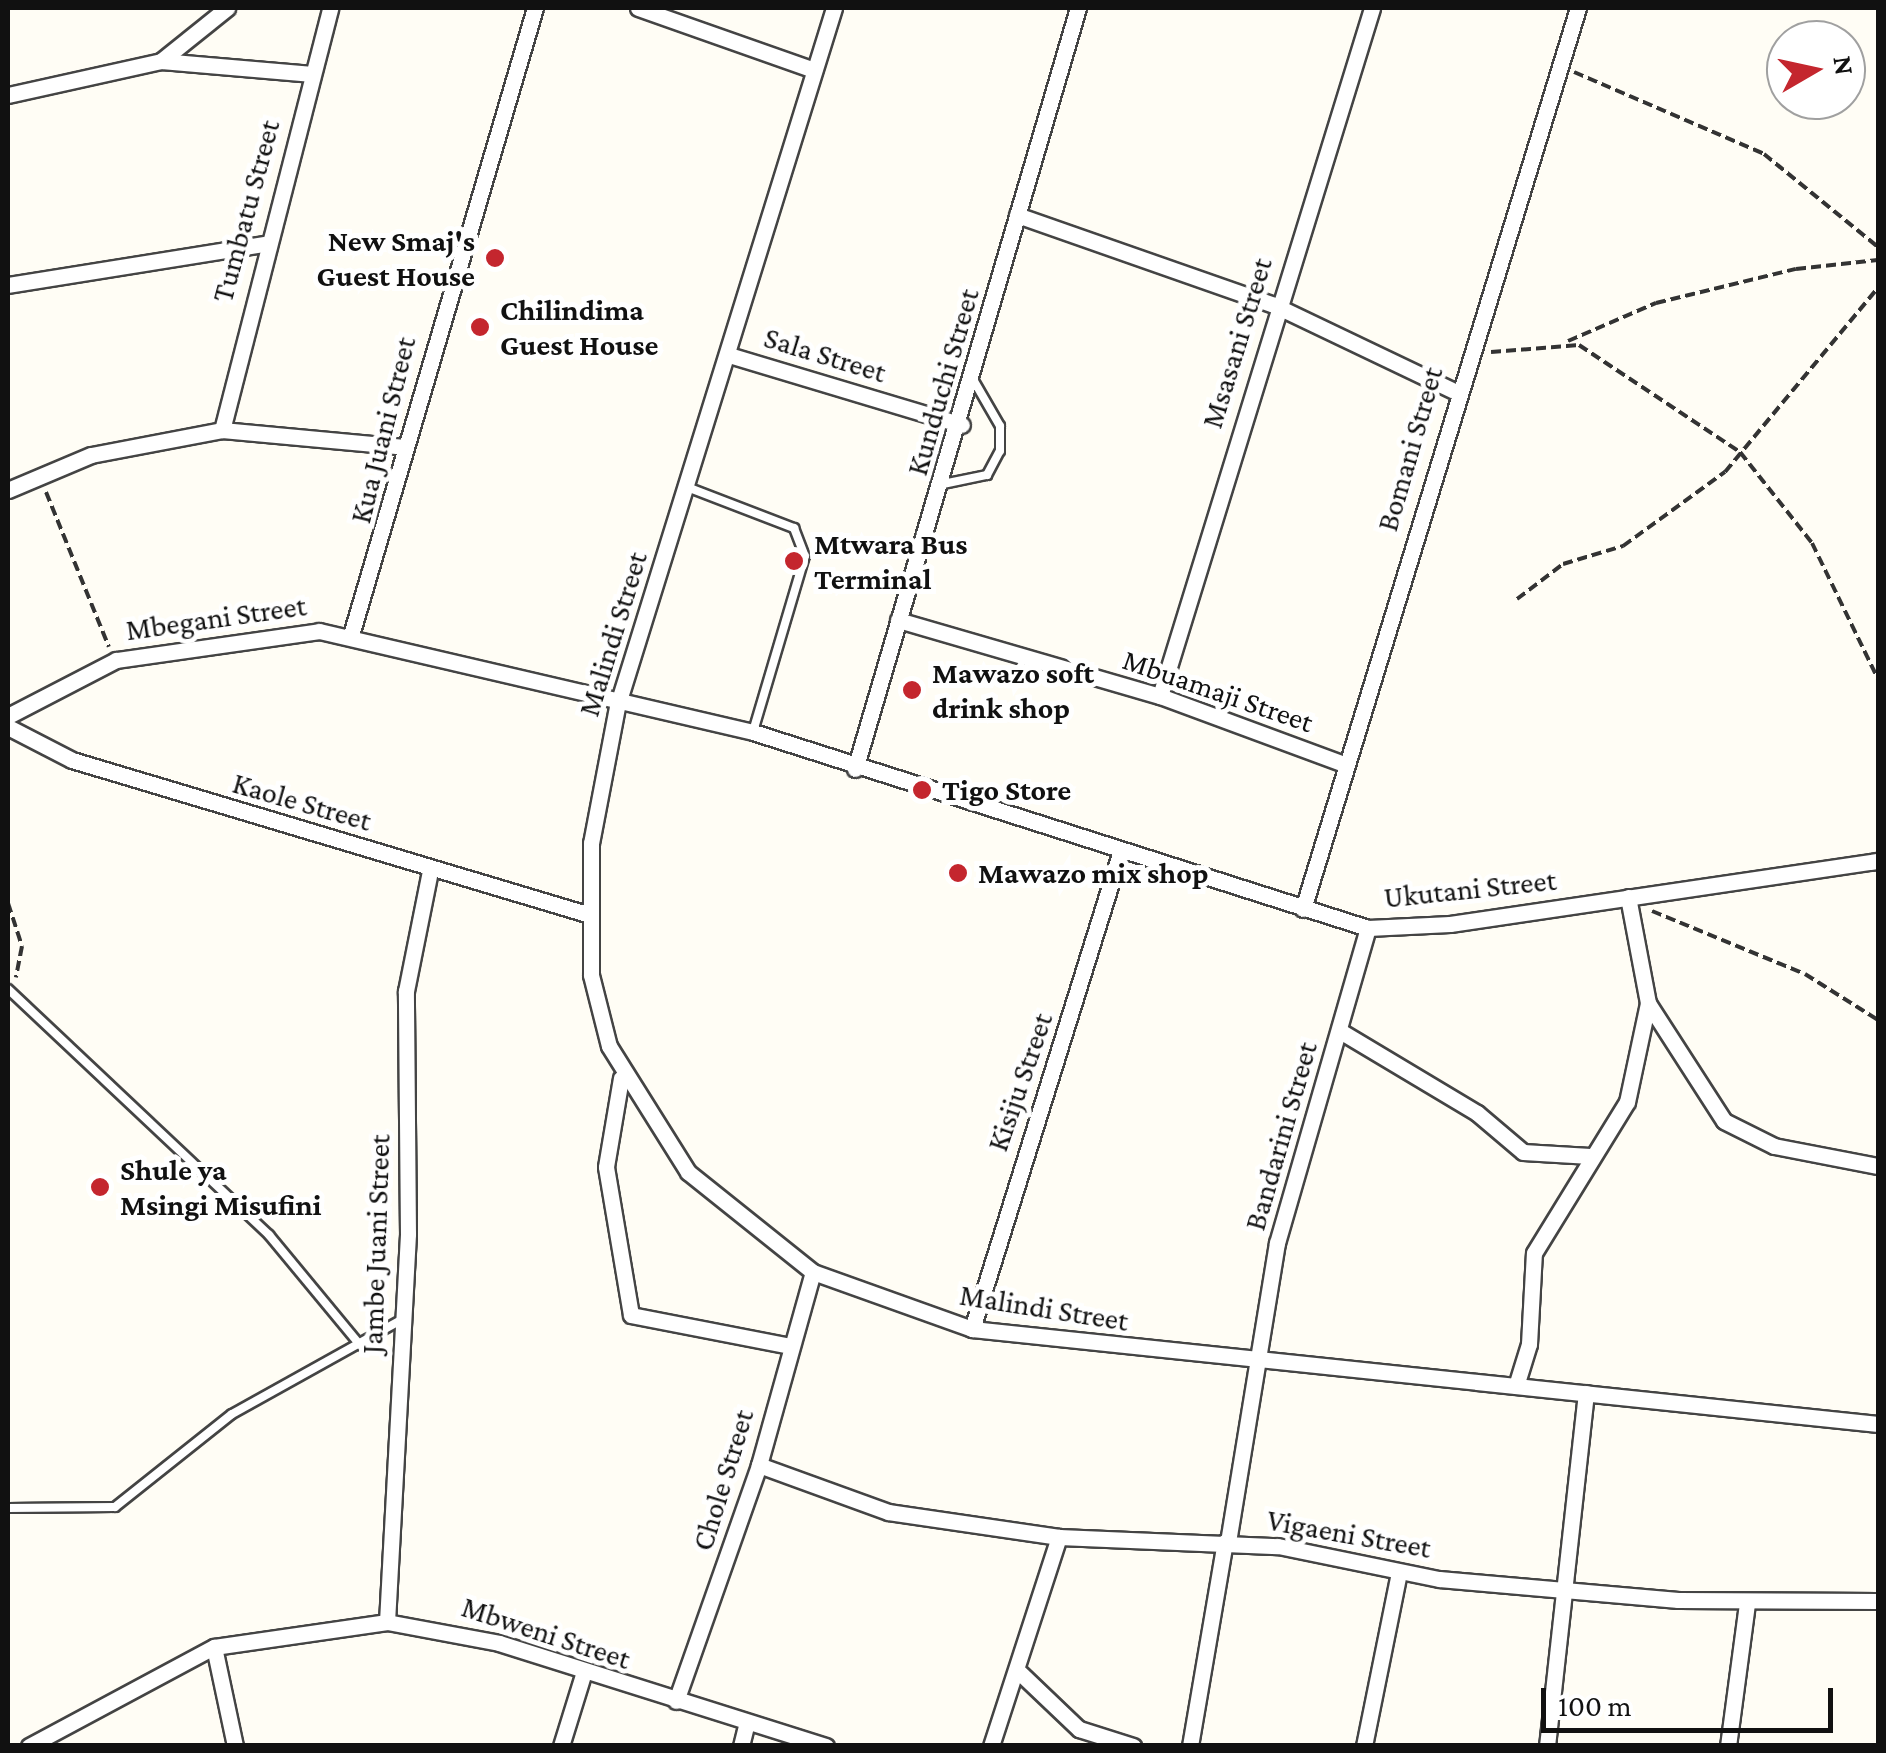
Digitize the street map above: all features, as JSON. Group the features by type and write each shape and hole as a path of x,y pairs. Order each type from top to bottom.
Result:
{"street":[{"path":"161,60 227,8"},
{"name":"Tumbatu Street","path":"222,430 265,244 330,8"},
{"name":"Kua Juani Street","path":"351,635 535,8"},
{"path":"638,8 814,70"},
{"name":"Malindi Street","path":"834,8 617,707 587,914 591,976 621,1078 728,1213 813,1272 972,1329 1878,1424"},
{"name":"Kunduchi Street","path":"855,769 898,620 962,426 1078,8"},
{"name":"Msasani Street","path":"1160,696 1274,305 1372,8"},
{"name":"Bomani Street","path":"1303,909 1454,391 1578,8"},
{"path":"8,95 161,60 312,74"},
{"path":"1018,215 1274,305 1454,391"},
{"path":"8,285 265,244"},
{"name":"Sala Street","path":"728,355 962,426"},
{"path":"8,490 37,475 222,430 404,447"},
{"name":"Mbuamaji Street","path":"898,620 1160,696 1347,765"},
{"name":"Mbegani Street","path":"8,716 116,660 274,632 351,635 617,707"},
{"name":"Ukutani Street","path":"617,707 754,732 855,769 1368,928 1878,861"},
{"name":"Kaole Street","path":"8,727 72,760 430,871 587,914"},
{"name":"Kisiju Street","path":"972,1329 1120,853"},
{"name":"Jambe Juani Street","path":"387,1622 401,1320 406,991 430,871"},
{"path":"1516,1386 1534,1254 1590,1156 1627,1102 1648,1003 1634,896"},
{"name":"Bandarini Street","path":"1190,1746 1227,1542 1254,1361 1305,1131 1340,1031 1368,928"},
{"path":"1648,1003 1724,1121 1774,1146 1878,1166"},
{"path":"1340,1031 1451,1095 1523,1152 1590,1156"},
{"path":"621,1078 606,1166 631,1315 790,1346"},
{"name":"Chole Street","path":"676,1701 760,1466 813,1272"},
{"path":"1547,1746 1568,1586 1586,1394"},
{"name":"Vigaeni Street","path":"760,1466 888,1512 1059,1536 1227,1542 1399,1573 1747,1603 1878,1601"},
{"path":"990,1746 1059,1536"},
{"path":"1364,1746 1399,1573"},
{"path":"1728,1746 1747,1603"},
{"name":"Mbweni Street","path":"30,1746 214,1647 387,1622 499,1643 583,1675 746,1726 826,1746"},
{"path":"214,1647 235,1746"},
{"path":"1017,1670 1080,1729 1133,1746"},
{"path":"561,1746 583,1675"},
{"path":"741,1746 746,1726"}],"lane":[{"path":"944,484 987,475 1000,451 1000,426 974,381"},
{"path":"687,487 794,528 805,556 754,732"},
{"path":"9,990 258,1224 360,1345"},
{"path":"8,1508 115,1507 232,1414 401,1320"}],"path":[{"path":"1561,67 1764,154 1878,247"},
{"path":"1466,355 1566,342 1656,303 1796,269 1878,260"},
{"path":"1517,599 1563,564 1634,538 1740,452 1878,288"},
{"path":"1566,342 1600,354 1740,452 1812,543 1878,679"},
{"path":"37,475 81,560 85,603 116,660"},
{"path":"1634,896 1662,918 1805,974 1878,1020"},
{"path":"8,903 22,946 9,990"}],"place":[{"name":"New Smaj's Guest House","path":"495,258"},
{"name":"Chilindima Guest House","path":"480,327"},
{"name":"Mtwara Bus Terminal","path":"794,561"},
{"name":"Mawazo soft drink shop","path":"912,690"},
{"name":"Tigo Store","path":"922,790"},
{"name":"Mawazo mix shop","path":"958,873"},
{"name":"Shule ya Msingi Misufini","path":"100,1187"}]}
